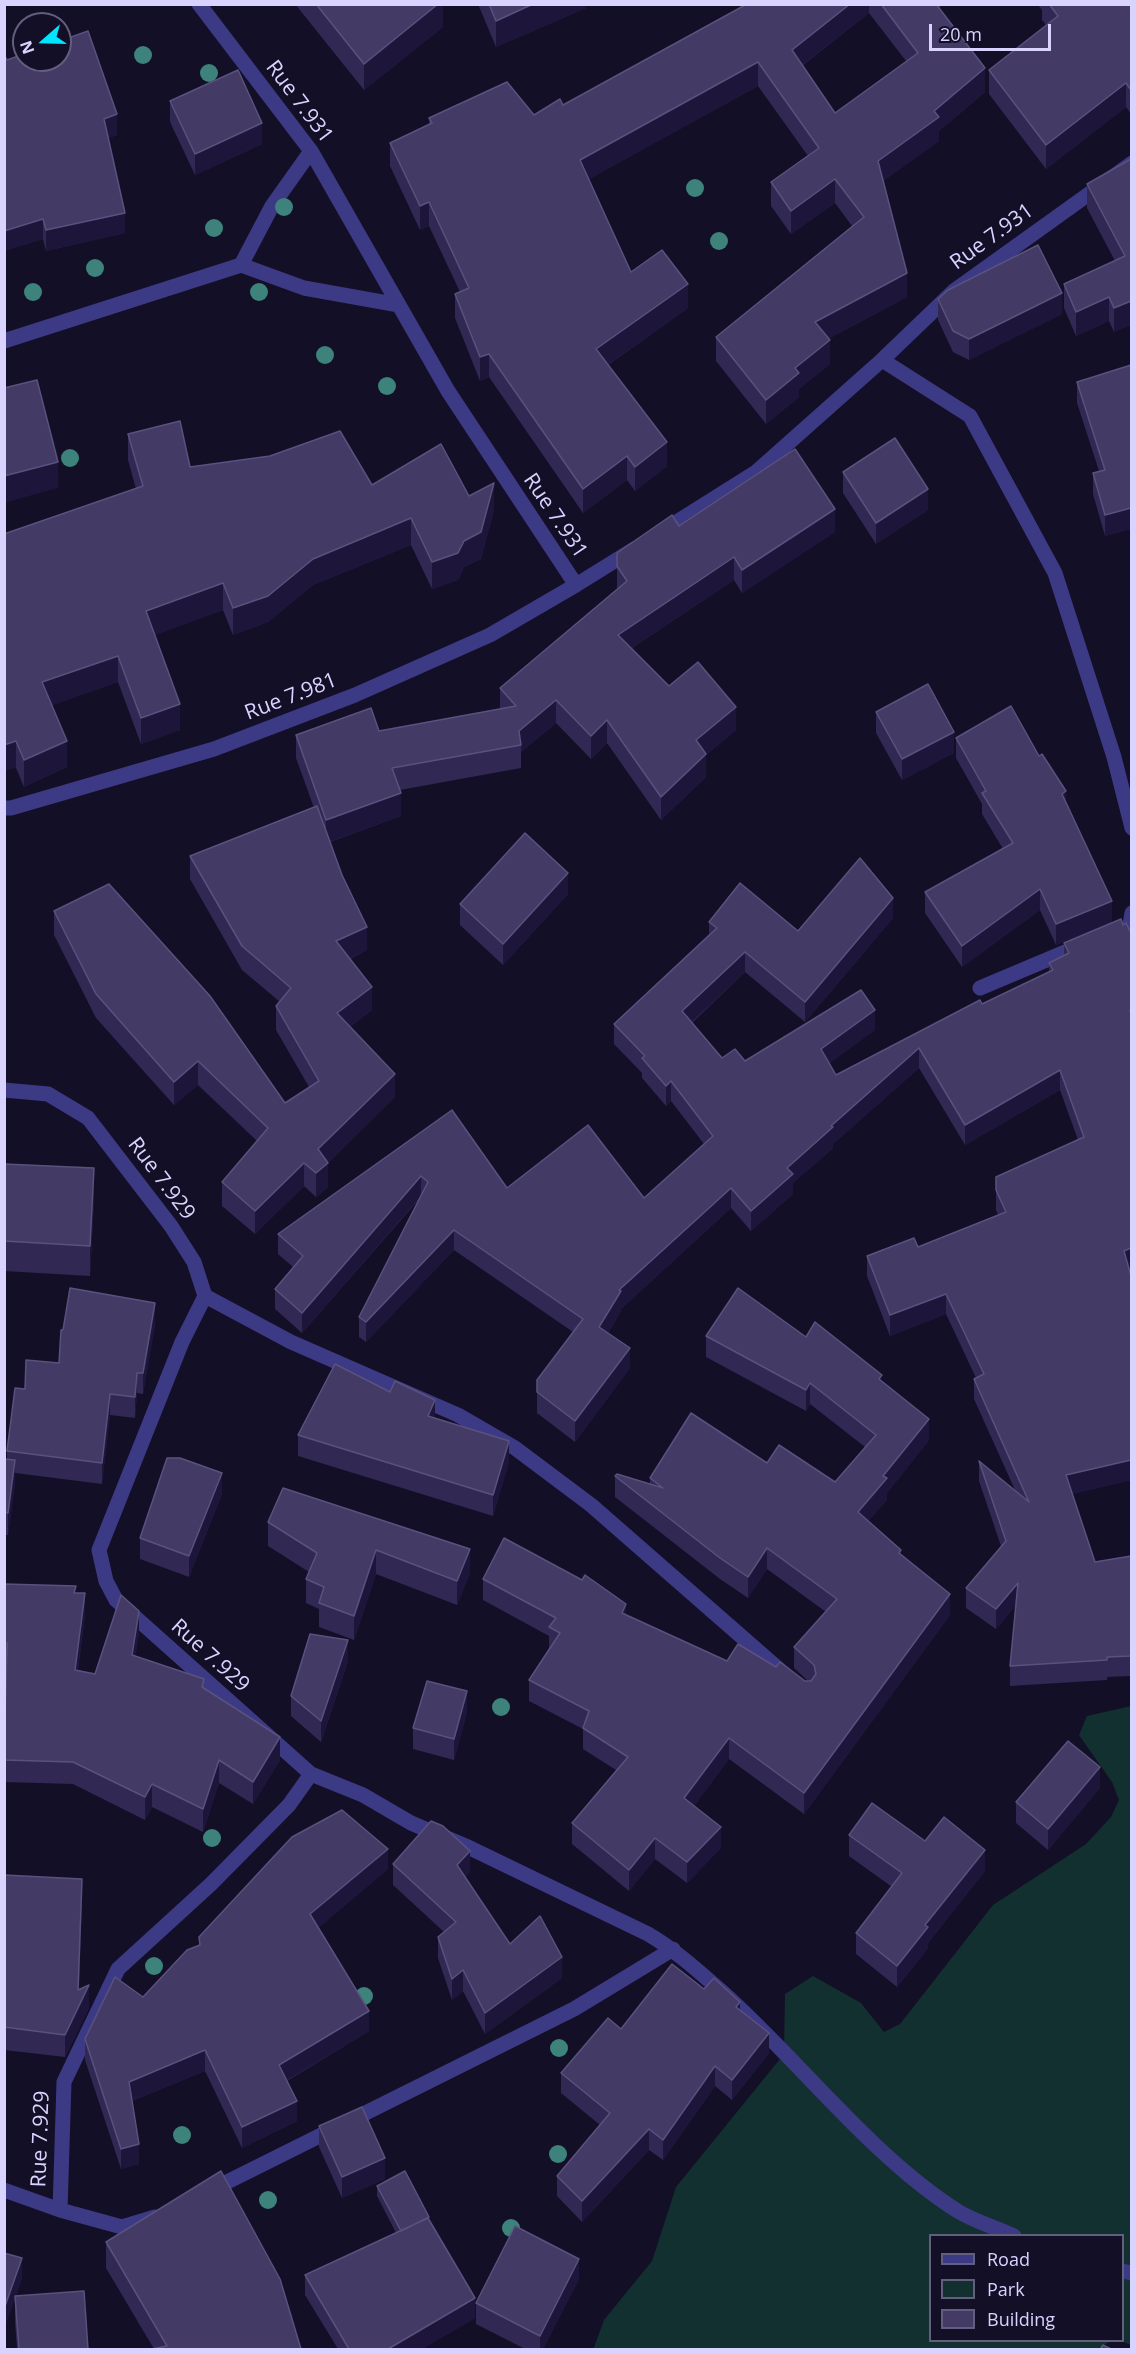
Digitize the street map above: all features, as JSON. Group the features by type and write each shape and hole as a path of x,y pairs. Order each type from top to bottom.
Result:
{"street":[{"name":"Rue 7.931","path":"199,4 311,151 448,391 576,585 756,472 882,360 955,290 1131,164"},
{"path":"241,265 276,199 311,151"},
{"path":"4,341 241,265 304,288 399,305"},
{"path":"882,360 970,416 1055,573 1114,757 1131,828"},
{"name":"Rue 7.981","path":"4,808 11,808 214,749 355,695 490,634 576,585"},
{"path":"980,988 1098,938"},
{"name":"Rue 7.929","path":"4,1089 48,1094 88,1118 171,1226 194,1262 205,1296 182,1342 99,1550 106,1581 116,1600 311,1774 289,1805 211,1884 118,1969 64,2082 60,2210 4,2190"},
{"path":"205,1296 291,1342 458,1414 514,1449 591,1505 799,1686"},
{"path":"311,1774 363,1795 411,1822 500,1862 648,1934 673,1949 758,2024 859,2128 910,2176 957,2211 1012,2234"},
{"path":"199,2196 573,2009 673,1949"},
{"path":"60,2210 122,2227 148,2220 169,2210"}],"green space":[{"path":"1131,1706 1131,2345 1124,2342 1124,2234 929,2234 929,2342 1109,2342 1095,2350 593,2350 604,2320 652,2261 676,2187 784,2054 785,1994 813,1976 861,2003 884,2032 900,2024 993,1905 1086,1844 1111,1817 1119,1800 1112,1782 1079,1735 1087,1716"}],"building":[{"path":"316,4 438,4 364,64"},
{"path":"489,4 533,4 496,21"},
{"path":"747,4 850,4 792,50 835,113 918,53 881,4 936,4 985,68 934,111 939,117 878,161 907,273 815,322 830,340 795,368 799,373 766,400 716,337 864,217 835,179 791,211 771,182 819,148 758,62 580,160 631,272 662,250 688,284 596,349 667,442 635,467 627,456 583,489 489,354 480,357 455,294 469,288 429,202 420,206 390,143 432,123 429,118 507,82 534,115 560,99 563,105"},
{"path":"1049,4 1131,4 1131,90 1126,83 1046,145 989,70 1058,16"},
{"path":"88,31 117,114 104,119 125,213 46,230 43,219 4,231 4,54 7,60 12,58 12,72 72,72 72,37"},
{"path":"238,70 262,123 195,154 170,101"},
{"path":"1131,159 1131,301 1114,308 1109,297 1076,312 1064,284 1125,256 1087,184"},
{"path":"1038,245 1062,293 969,339 953,331 938,299 948,290"},
{"path":"1131,365 1131,508 1105,515 1093,473 1105,470 1077,382"},
{"path":"37,380 58,462 4,476 4,388"},
{"path":"180,421 190,467 270,456 340,431 372,485 441,444 469,496 494,483 481,532 464,541 458,553 432,562 411,518 313,559 268,596 233,608 223,583 146,611 180,704 141,718 118,656 42,682 67,741 24,760 16,741 4,745 4,534 143,486 128,434"},
{"path":"895,438 928,489 876,523 843,472"},
{"path":"795,449 835,509 742,570 734,557 618,635 669,686 698,662 736,707 696,740 706,754 661,797 607,720 591,736 556,700 519,731 521,745 392,768 401,793 326,820 296,735 371,708 379,731 516,706 500,688 627,581 617,566 617,553 672,515 679,526"},
{"path":"928,684 954,732 902,759 876,712"},
{"path":"1011,706 1039,756 1042,754 1066,791 1062,794 1112,901 1056,924 1040,889 962,946 925,892 1013,843 982,793 986,791 956,738"},
{"path":"317,806 342,875 367,927 336,941 372,987 337,1013 395,1074 318,1149 328,1163 316,1173 304,1163 255,1211 222,1182 268,1128 198,1061 174,1082 96,994 54,911 109,884 210,996 285,1103 319,1081 276,1006 291,988 242,946 190,856"},
{"path":"525,833 568,873 503,944 460,904"},
{"path":"860,858 893,898 805,1002 745,952 682,1011 722,1058 735,1049 745,1061 861,990 875,1010 821,1049 836,1075 980,1000 982,1004 1053,970 1049,963 1069,953 1064,943 1121,919 1123,925 1126,923 1131,933 1131,1248 1124,1251 1131,1276 1131,1460 1066,1475 1095,1562 1131,1556 1131,1656 1107,1657 1107,1660 1010,1666 1018,1583 996,1609 966,1588 1006,1541 979,1461 1029,1502 974,1379 984,1374 946,1294 890,1315 867,1256 914,1238 918,1247 1006,1212 996,1190 996,1177 1084,1137 1060,1070 965,1125 919,1048 787,1168 793,1174 751,1211 731,1188 619,1290 621,1291 599,1327 630,1348 575,1421 537,1392 537,1380 583,1319 454,1230 366,1322 359,1317 428,1182 421,1176 302,1313 275,1289 303,1256 278,1234 452,1110 507,1188 588,1125 644,1198 713,1136 671,1081 666,1086 642,1058 645,1056 614,1024 717,928 709,922 740,883 798,931"},
{"path":"4,1164 94,1168 90,1246 4,1241"},
{"path":"70,1288 155,1303 143,1373 137,1373 135,1397 110,1394 102,1463 7,1451 15,1388 25,1389 26,1360 59,1363 61,1330 63,1330"},
{"path":"738,1288 806,1337 815,1322 882,1375 879,1379 929,1419 883,1476 887,1478 858,1512 901,1550 899,1553 950,1594 804,1793 729,1738 684,1798 721,1827 687,1862 655,1838 629,1870 572,1823 628,1757 583,1728 589,1711 529,1680 560,1633 549,1627 556,1618 483,1579 504,1538 582,1580 585,1575 626,1604 622,1613 727,1661 738,1644 776,1667 780,1662 805,1681 811,1681 816,1674 814,1665 794,1647 837,1599 767,1548 748,1577 720,1558 615,1476 617,1474 663,1488 650,1478 691,1413 767,1463 779,1445 835,1482 876,1435 810,1383 806,1390 706,1336"},
{"path":"335,1364 390,1392 395,1381 435,1400 428,1416 509,1441 493,1495 298,1435"},
{"path":"167,1458 180,1458 222,1473 189,1556 140,1538"},
{"path":"4,1459 15,1460 8,1513 4,1512"},
{"path":"283,1488 470,1549 457,1581 376,1550 354,1616 319,1603 324,1587 306,1579 317,1553 268,1522"},
{"path":"4,1584 76,1586 74,1593 85,1593 75,1670 95,1674 121,1595 139,1611 132,1655 204,1679 202,1687 280,1737 253,1782 219,1760 203,1809 152,1784 145,1797 73,1762 4,1760 7,1643 4,1643"},
{"path":"310,1634 348,1640 321,1721 291,1696"},
{"path":"427,1681 467,1691 454,1739 413,1728"},
{"path":"1068,1741 1100,1767 1048,1829 1016,1802"},
{"path":"872,1803 925,1841 944,1817 985,1850 925,1925 928,1927 897,1966 856,1933 902,1873 849,1835"},
{"path":"342,1810 388,1849 310,1914 369,2011 279,2065 297,2101 242,2127 205,2050 129,2082 139,2144 121,2149 85,2039 115,1977 143,1997 187,1950 200,1945 199,1937 292,1837"},
{"path":"431,1821 443,1826 470,1851 457,1865 510,1944 540,1916 562,1957 485,2013 463,1970 452,1979 438,1937 456,1922 393,1864"},
{"path":"4,1875 82,1879 78,1990 89,1985 65,2035 4,2027"},
{"path":"672,1964 704,1989 714,1978 740,2002 736,2007 769,2033 732,2080 715,2066 663,2140 649,2129 582,2201 557,2176 610,2113 561,2073 608,2018 621,2029"},
{"path":"362,2107 385,2158 342,2177 319,2126"},
{"path":"221,2171 280,2279 301,2349 152,2349 167,2346 106,2242"},
{"path":"405,2171 429,2217 401,2231 377,2186"},
{"path":"428,2218 475,2298 388,2349 349,2349 305,2275"},
{"path":"515,2226 579,2259 540,2336 476,2303"},
{"path":"4,2253 22,2258 4,2309"},
{"path":"84,2291 88,2349 19,2349 15,2296"}]}
